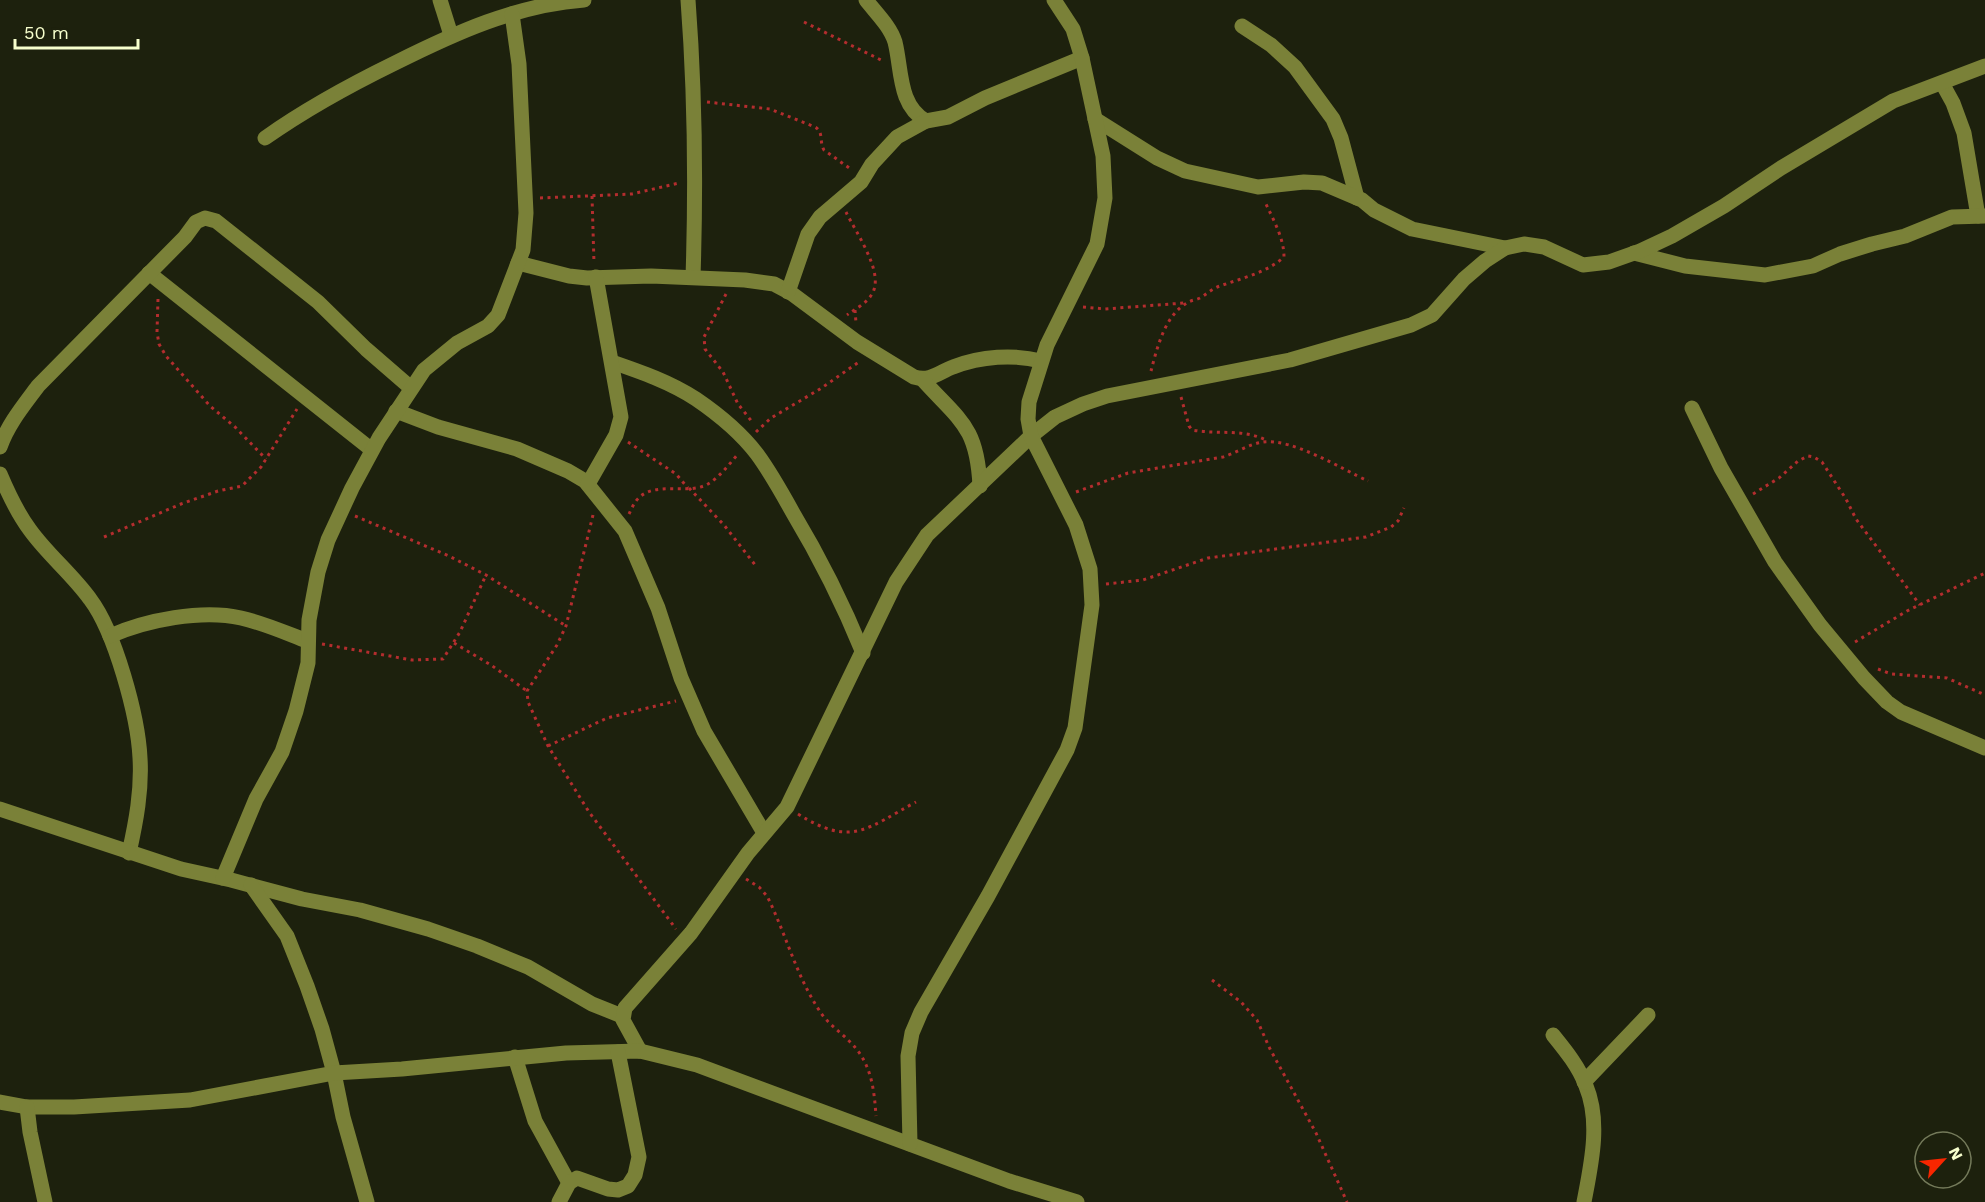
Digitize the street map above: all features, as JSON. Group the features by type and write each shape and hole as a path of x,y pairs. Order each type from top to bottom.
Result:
{"street":[{"path":"440,0 451,35"},
{"path":"265,138 303,111 451,35 512,14 568,1 584,0"},
{"path":"688,0 696,181 693,277"},
{"path":"866,0 887,26 894,41 902,83 911,109 926,121"},
{"path":"910,1144 908,1056 912,1033 921,1012 988,896 1067,750 1075,728 1092,605 1090,569 1076,525 1064,497 1042,461 1031,436 1028,419 1029,402 1047,345 1097,244 1105,198 1103,156 1082,58 1072,29 1054,0"},
{"path":"223,878 256,799 282,752 296,711 308,663 307,641 318,572 328,540 342,510 372,450 424,370 457,343 488,326 498,315 523,250 526,198 519,64 512,14"},
{"path":"1242,26 1271,45 1295,67 1333,120 1341,138 1358,198"},
{"path":"788,292 808,234 820,217 863,178 878,157 897,137 926,121 948,117 985,98 1082,58"},
{"path":"622,1016 630,1001 684,940 764,833 787,807 896,582 927,535 1031,436 1055,417 1107,396 1178,384 1290,360 1411,325 1432,315 1464,279 1505,248 1524,244 1544,247 1583,264 1609,262 1634,253 1672,236 1724,206 1781,168 1893,101 1985,66"},
{"path":"1634,253 1685,266 1765,275 1813,266 1840,254 1872,243 1905,236 1953,217 1982,216 1964,133 1953,103 1942,83"},
{"path":"1095,119 1169,165 1197,175 1258,187 1304,182 1322,183 1358,198 1392,221 1412,229 1505,248"},
{"path":"0,447 4,436 38,386 153,276 196,222 205,218 216,221 318,302 366,349 411,387"},
{"path":"518,263 569,276 693,277 774,284 834,326 914,377 923,380 953,410 972,437 980,486"},
{"path":"153,276 372,450"},
{"path":"592,489 616,435 621,417 596,277"},
{"path":"923,380 954,366 976,361 1019,356 1041,361"},
{"path":"612,362 674,386 711,410 748,443 805,533 843,603 863,653"},
{"path":"1692,408 1740,502 1775,562 1820,625 1877,692 1901,712 1985,748"},
{"path":"396,411 438,427 517,449 568,471 592,489 621,526 658,608 689,698 704,731 764,833"},
{"path":"0,474 30,530 91,599 110,636 132,709 140,758 139,808 129,853"},
{"path":"110,636 146,624 194,614 219,614 243,618 307,641"},
{"path":"0,809 181,869 302,899 360,910 467,942 528,967 592,1004 622,1016 639,1051"},
{"path":"251,885 287,936 322,1029 343,1117 367,1202"},
{"path":"1584,1082 1648,1015"},
{"path":"1553,1035 1572,1059 1584,1082 1593,1115 1593,1156 1584,1202"},
{"path":"0,1102 27,1107 106,1106 190,1100 334,1073 402,1069 566,1053 639,1051 708,1069 878,1134 1009,1181 1077,1202"},
{"path":"559,1202 569,1183 577,1178 608,1189 618,1190 628,1186 635,1175 639,1157 618,1052"},
{"path":"515,1057 536,1121 569,1183"},
{"path":"27,1107 45,1202"}],"path":[{"path":"804,22 899,69"},
{"path":"693,101 770,109 815,127 820,133 821,146 824,150 863,178"},
{"path":"526,198 632,194 661,186 696,181"},
{"path":"1067,306 1105,309 1186,303 1219,286 1234,283 1258,272 1284,257 1276,227 1258,187"},
{"path":"592,196 592,251 596,277"},
{"path":"834,326 863,304 875,288 874,266 840,200"},
{"path":"153,276 157,332 159,344 166,356 210,406 235,427 266,459"},
{"path":"733,279 704,337 704,343 709,355 723,372 744,414 758,429"},
{"path":"1146,390 1163,334 1172,317 1186,303"},
{"path":"621,526 635,502 643,495 657,490 708,484 748,443 758,429 771,418 844,374 873,351"},
{"path":"1178,384 1192,430 1244,432 1271,442"},
{"path":"104,537 181,504 218,491 242,486 266,459 305,398"},
{"path":"616,435 676,474 724,525 756,566"},
{"path":"1064,497 1128,473 1223,457 1260,442 1295,447 1368,481"},
{"path":"1740,502 1779,478 1798,461 1808,456 1815,457 1822,462 1856,519 1920,605"},
{"path":"592,489 566,626 557,645 527,691 528,702 548,746 589,812 684,940"},
{"path":"1090,585 1143,580 1208,558 1366,537 1391,527 1398,521 1404,508"},
{"path":"342,510 449,556 486,575 566,626"},
{"path":"1837,645 1846,648 1920,605 1985,573"},
{"path":"307,641 370,654 423,660 442,659 454,643 486,575"},
{"path":"454,643 491,665 527,691"},
{"path":"1877,668 1891,674 1947,678 1985,695"},
{"path":"548,746 607,718 689,698"},
{"path":"787,807 816,826 829,831 851,833 864,830 916,802"},
{"path":"735,872 759,887 767,896 787,946 820,1012 862,1056 870,1070 878,1134"},
{"path":"1212,980 1241,1002 1257,1020 1270,1049 1316,1133 1347,1202"}]}
